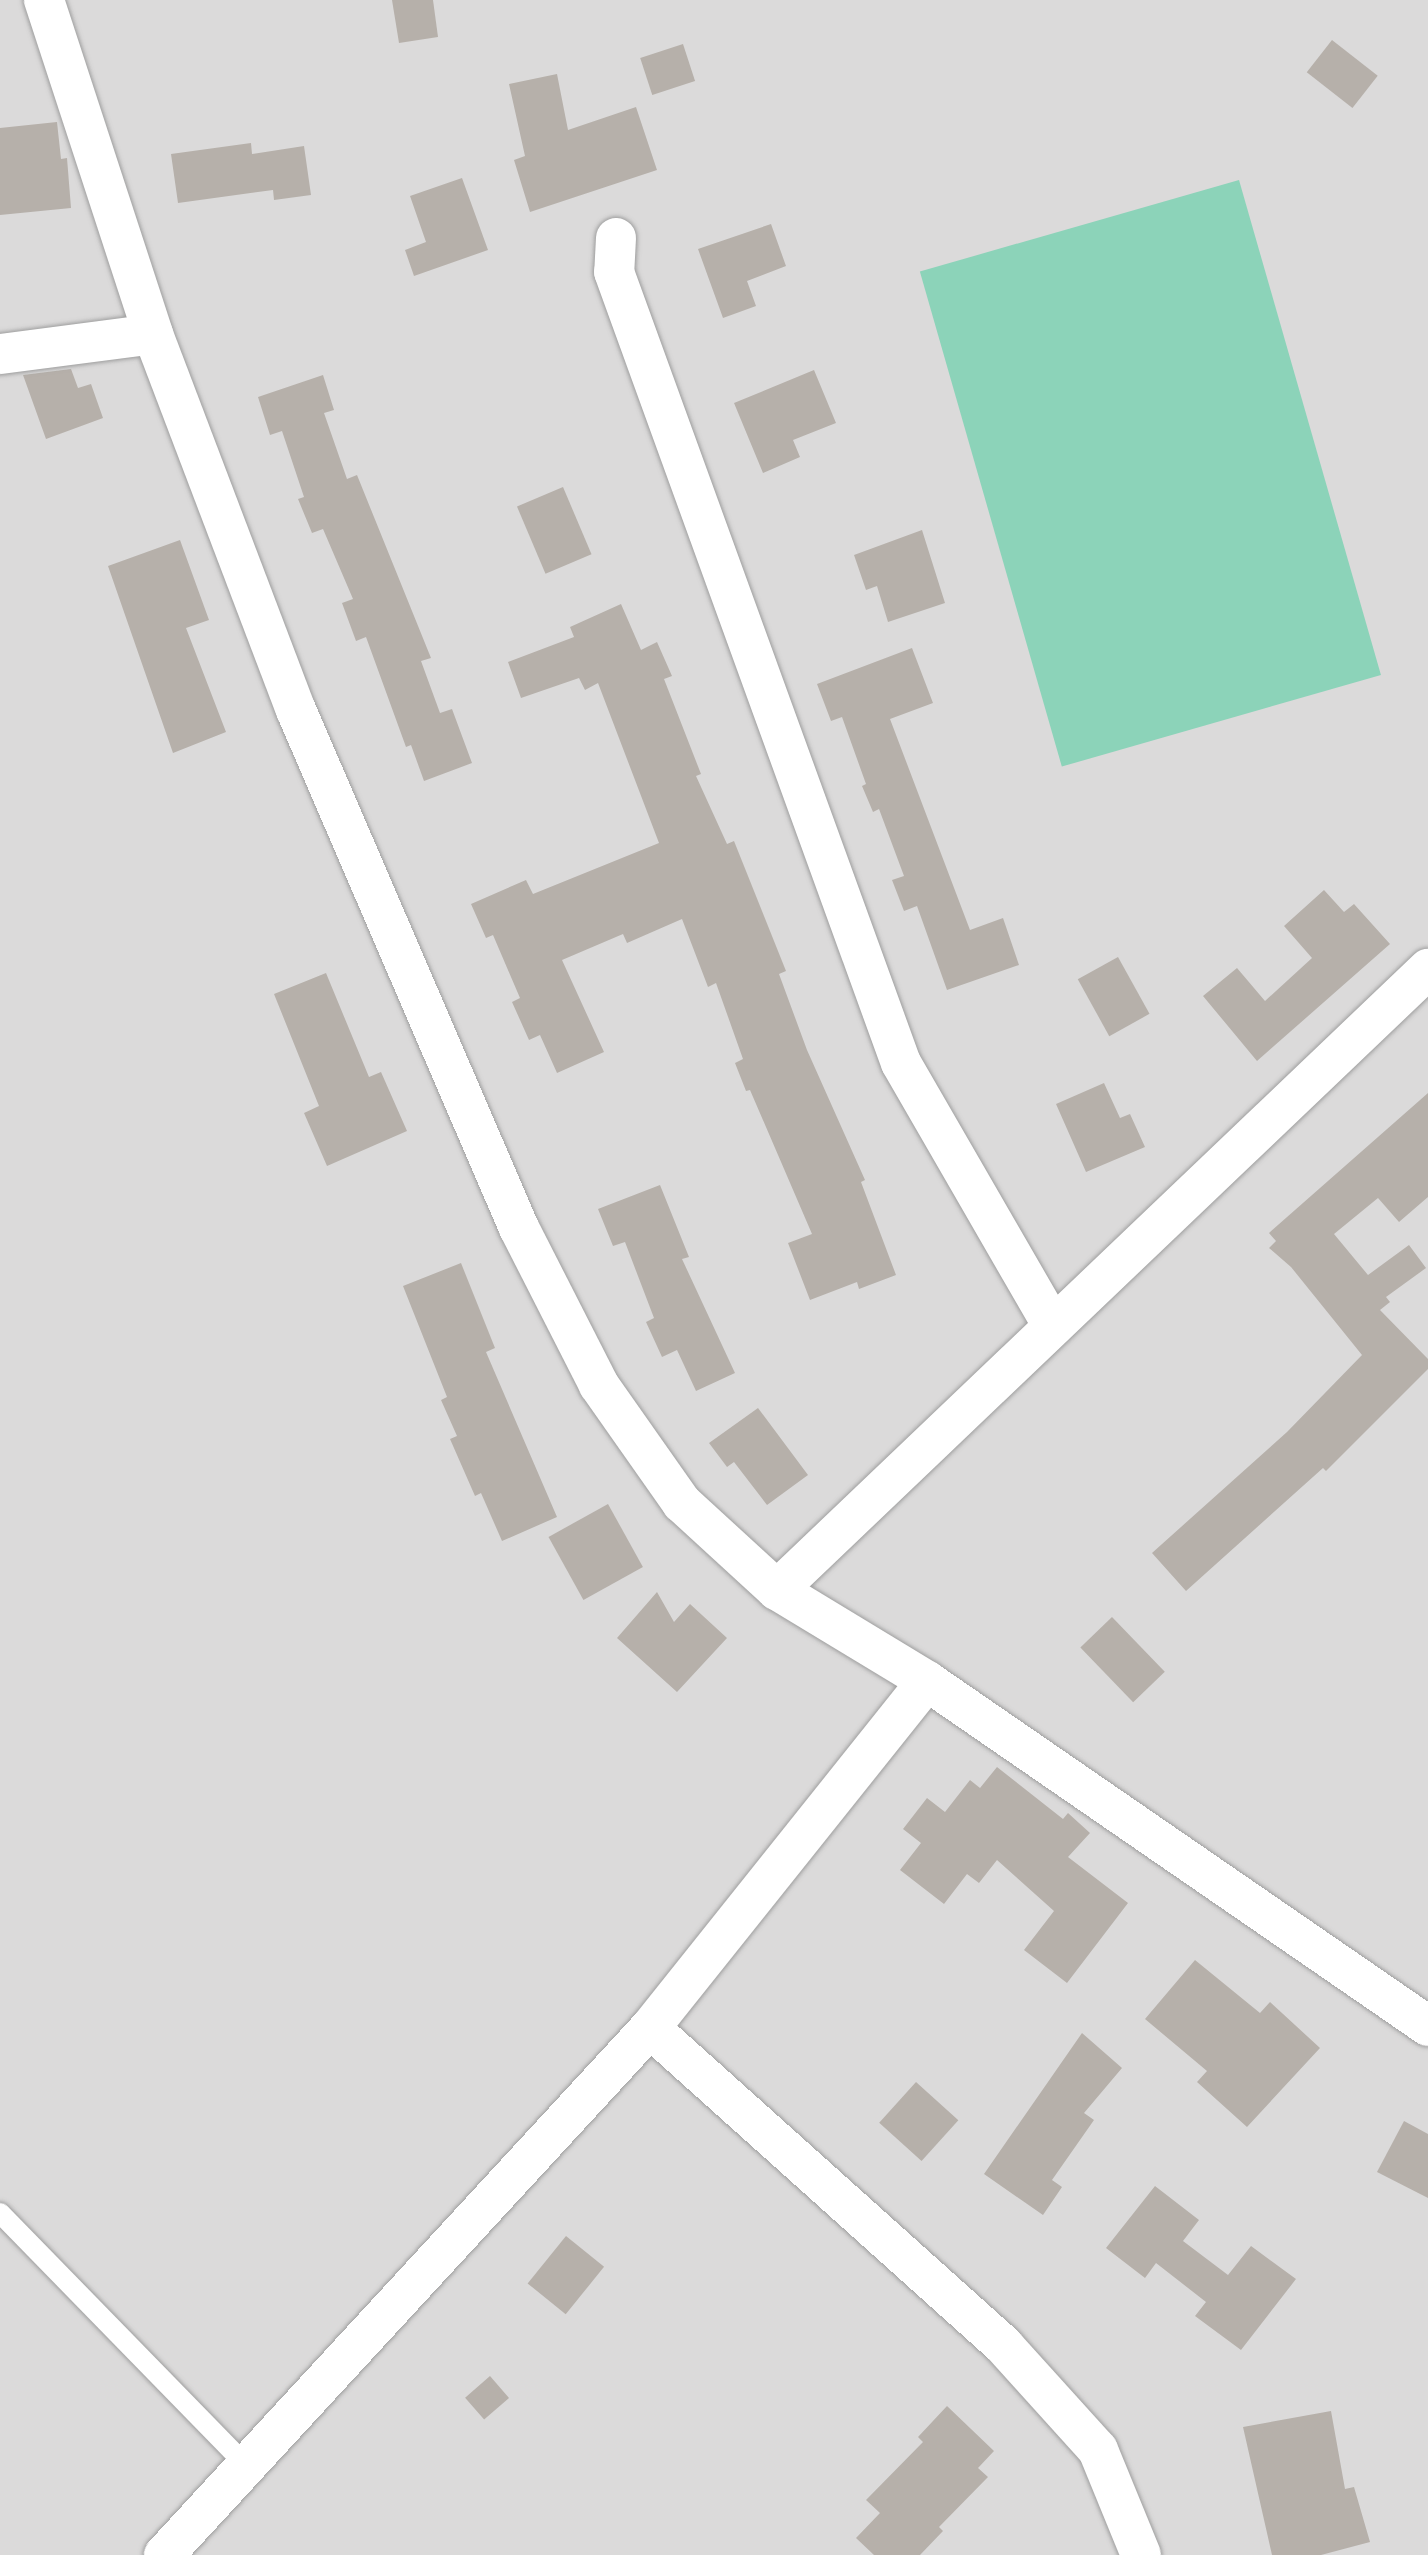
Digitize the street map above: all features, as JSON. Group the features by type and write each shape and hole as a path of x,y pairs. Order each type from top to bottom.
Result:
{"street":[{"path":"44,0 153,334 296,710 520,1228 599,1385 682,1503 777,1590 927,1680 1428,2026"},
{"path":"616,238 614,272 901,1063 1054,1326"},
{"path":"0,354 153,334"},
{"path":"777,1590 1428,969"},
{"path":"164,2555 650,2028 927,1680"},
{"path":"650,2028 1004,2346 1098,2450 1142,2555"}],"lane":[{"path":"0,2213 247,2466"}],"shaded area":[{"path":"0,0 1428,0 1428,2555 0,2555"}],"green space":[{"path":"1239,180 1381,675 1062,767 920,272"}],"building":[{"path":"392,0 433,0 438,37 399,43"},
{"path":"1332,40 1378,76 1352,108 1307,72"},
{"path":"683,44 695,81 652,95 640,58"},
{"path":"557,74 568,130 636,107 657,170 530,212 514,160 525,156 509,84"},
{"path":"57,122 61,159 67,158 71,208 0,215 0,128"},
{"path":"251,143 252,154 304,146 311,195 274,200 273,190 178,203 171,154"},
{"path":"462,178 488,250 414,276 405,250 426,242 410,196"},
{"path":"771,224 786,266 747,281 756,306 723,318 698,249"},
{"path":"71,369 78,388 91,384 103,418 46,439 23,375"},
{"path":"814,370 836,423 793,440 800,457 763,473 734,403"},
{"path":"323,375 334,410 324,413 347,479 357,475 431,658 421,661 440,713 452,709 472,763 424,781 411,745 406,747 366,637 356,641 342,603 353,599 323,529 312,533 298,499 304,497 282,431 270,435 258,397"},
{"path":"563,487 592,554 545,574 517,507"},
{"path":"922,530 945,603 888,622 877,586 866,590 854,555"},
{"path":"180,540 209,620 186,628 226,732 173,753 108,566"},
{"path":"621,604 641,650 657,642 672,676 664,679 701,774 696,776 727,844 734,841 786,971 779,974 807,1050 865,1180 861,1182 896,1275 859,1289 857,1282 810,1300 788,1243 812,1234 735,1063 743,1059 716,983 708,987 682,919 627,943 623,934 562,960 604,1052 557,1073 540,1035 529,1040 512,1002 520,998 493,935 486,938 471,904 526,880 533,894 659,843 598,683 585,690 579,678 521,698 508,662 574,637 570,627"},
{"path":"912,648 933,703 890,719 970,930 1003,918 1019,965 947,990 917,906 904,911 892,880 904,876 879,809 873,812 862,786 866,784 842,717 831,721 817,684"},
{"path":"1324,890 1344,912 1354,904 1390,944 1257,1061 1203,996 1237,968 1265,1001 1312,958 1284,926"},
{"path":"1118,957 1150,1014 1109,1036 1078,979"},
{"path":"326,973 369,1077 381,1072 407,1131 327,1166 304,1113 319,1106 274,994"},
{"path":"1104,1083 1120,1118 1130,1114 1145,1147 1086,1172 1056,1104"},
{"path":"1428,1093 1428,1197 1399,1222 1378,1198 1334,1234 1368,1275 1409,1245 1426,1268 1386,1297 1390,1302 1380,1310 1428,1359 1428,1369 1326,1471 1323,1468 1186,1591 1152,1553 1287,1432 1362,1355 1291,1267 1269,1248 1276,1241 1269,1233"},
{"path":"660,1185 689,1257 682,1259 735,1373 696,1391 677,1350 662,1357 646,1322 654,1318 625,1242 613,1246 598,1209"},
{"path":"461,1263 495,1348 486,1352 557,1517 502,1541 481,1493 475,1496 450,1439 457,1436 441,1400 447,1397 403,1286"},
{"path":"758,1408 808,1475 767,1505 734,1462 727,1467 709,1443"},
{"path":"608,1504 643,1567 583,1600 549,1537"},
{"path":"657,1592 674,1622 690,1604 727,1638 677,1692 617,1638"},
{"path":"1112,1617 1165,1672 1133,1702 1080,1648"},
{"path":"997,1767 1063,1819 1068,1813 1090,1833 1068,1857 1128,1903 1067,1983 1024,1950 1054,1911 997,1860 979,1883 967,1874 944,1904 900,1870 921,1843 903,1829 927,1798 945,1812 970,1780 980,1788"},
{"path":"1195,1960 1260,2013 1270,2002 1320,2048 1247,2127 1197,2082 1207,2071 1145,2019"},
{"path":"1082,2033 1122,2068 1084,2113 1094,2120 1052,2180 1062,2187 1043,2215 984,2174"},
{"path":"916,2082 958,2120 922,2161 879,2123"},
{"path":"1404,2121 1428,2134 1428,2198 1377,2172"},
{"path":"1155,2186 1199,2220 1183,2241 1228,2275 1251,2246 1296,2279 1241,2350 1195,2316 1206,2302 1156,2263 1145,2278 1106,2248"},
{"path":"566,2236 604,2267 566,2314 528,2283"},
{"path":"490,2376 509,2398 484,2420 465,2398"},
{"path":"947,2406 994,2451 978,2468 988,2477 939,2527 943,2531 920,2555 874,2555 856,2538 880,2513 866,2500 923,2442 918,2437"},
{"path":"1331,2411 1345,2489 1354,2487 1370,2542 1321,2555 1272,2555 1243,2427"}]}
